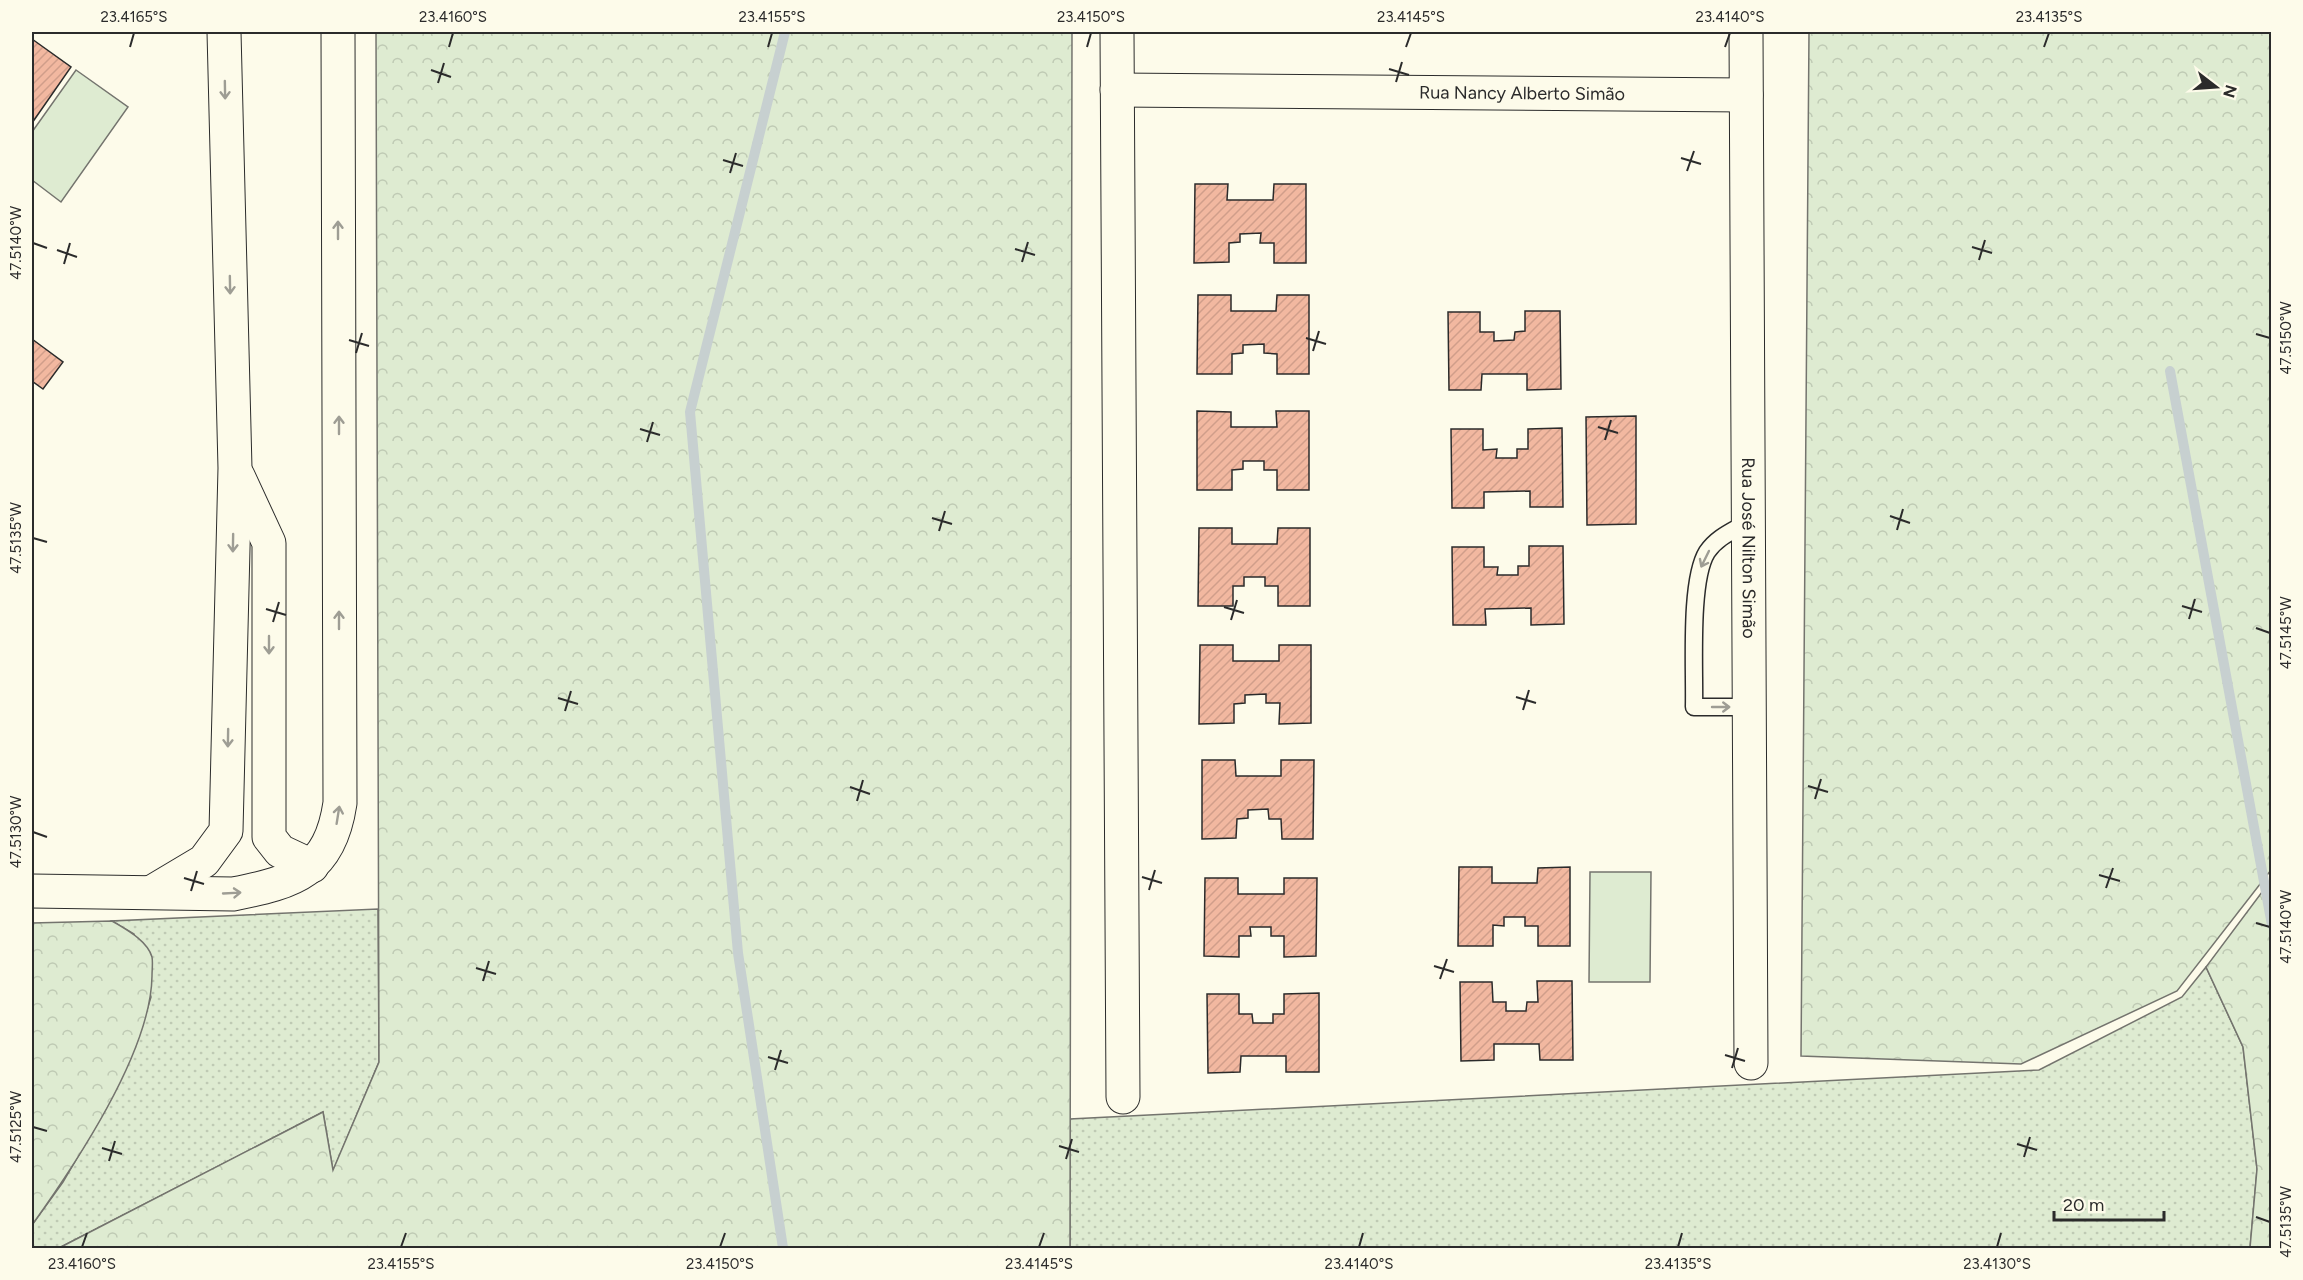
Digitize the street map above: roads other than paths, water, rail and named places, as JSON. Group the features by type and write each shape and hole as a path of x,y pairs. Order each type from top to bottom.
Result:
{"street":[{"path":"152,892 204,861 226,831 235,468 224,32"},
{"path":"32,891 233,894 261,889 312,866 329,847 336,830 340,803 338,32"},
{"path":"1117,32 1123,1096"},
{"name":"Rua José Nilton Simão","path":"1746,32 1751,1064"},
{"name":"Rua Nancy Alberto Simão","path":"1118,90 1746,95"},
{"path":"235,468 269,543 269,837 280,851 312,866"}],"lane":[{"path":"1748,522 1719,538 1707,552 1697,575 1694,707 1749,707"}],"waterway":[{"path":"783,1248 738,953 690,412 785,32"},
{"path":"2170,371 2272,925"}]}
